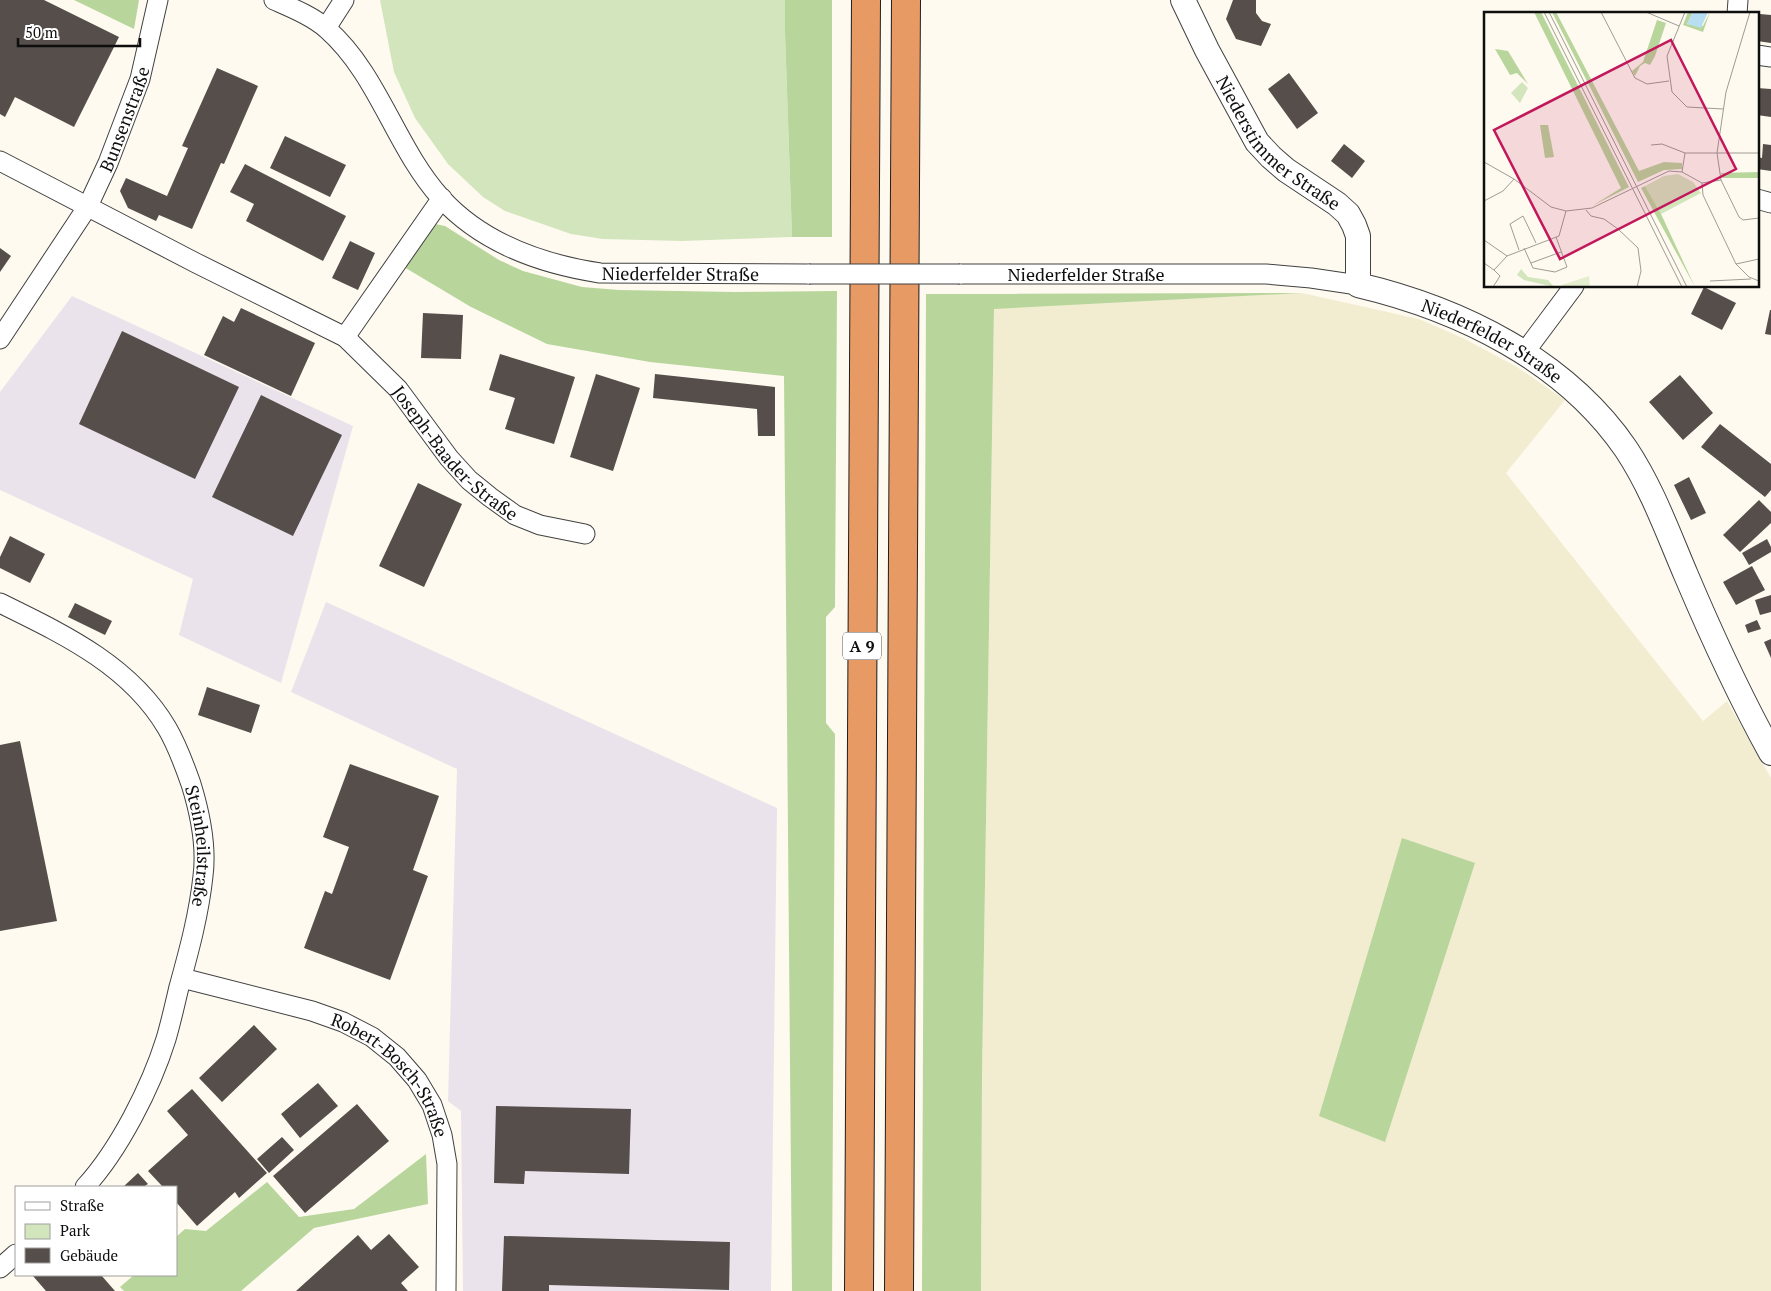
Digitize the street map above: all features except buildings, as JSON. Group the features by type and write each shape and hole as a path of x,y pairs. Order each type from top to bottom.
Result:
{"highway":[{"name":"A 9","path":"859,1291 866,0"},
{"name":"A 9","path":"899,1291 906,0"}],"street":[{"name":"Bunsenstraße","path":"0,339 88,206 108,163 140,79 158,0"},
{"name":"Niederfelder Straße","path":"274,0 307,16 326,28 348,49 361,67 405,147 423,175 442,198 477,228 494,238 526,254 570,268 600,273 1266,274 1358,285 1396,294 1428,305 1491,334 1524,353 1581,397 1606,423 1626,450 1654,500 1703,614 1771,752"},
{"path":"326,28 344,0"},
{"name":"Niederstimmer Straße","path":"1183,0 1257,142 1271,158 1286,170 1337,204 1348,214 1358,236 1358,285"},
{"path":"1758,55 1771,57"},
{"path":"0,161 88,206"},
{"path":"345,337 442,198"},
{"path":"1758,200 1771,203"},
{"name":"Joseph-Baader-Straße","path":"88,206 196,263 345,337 376,365 398,389 449,458 469,480 515,515 540,525 585,534"},
{"path":"1524,353 1573,288"},
{"name":"Steinheilstraße","path":"0,603 60,633 94,653 120,673 144,696 167,727 183,760 194,794 204,842 204,875 198,909 166,1040 144,1092 123,1134 86,1186"},
{"name":"Robert-Bosch-Straße","path":"182,978 312,1011 342,1022 378,1042 397,1057 417,1080 432,1105 442,1135 447,1164 446,1291"},
{"path":"0,1268 15,1255"}],"shaded area":[{"path":"1302,293 1419,319 1465,339 1517,367 1565,400 1506,473 1703,721 1727,701 1771,778 1771,1291 981,1291 982,1076 994,308"},
{"path":"72,296 353,426 281,683 179,635 193,579 0,490 0,392"},
{"path":"326,602 777,808 771,1291 463,1291 461,1111 448,1101 457,769 291,692"}],"green space":[{"path":"74,0 139,0 134,29"},
{"path":"380,0 785,0 792,237 682,241 603,239 571,234 505,211 483,197 448,164 415,118 394,72"},
{"path":"785,0 832,0 832,237 792,237"},
{"path":"435,224 445,226 499,260 523,271 582,287 619,290 734,292 837,291 835,607 826,617 826,723 835,734 832,1291 792,1291 784,376 650,362 547,344 471,307 404,267"},
{"path":"1302,293 994,309 982,1076 981,1291 922,1291 926,294"},
{"path":"1402,838 1475,863 1385,1142 1319,1116"},
{"path":"426,1154 428,1204 314,1228 241,1291 124,1291 120,1287 133,1276 178,1276 178,1235 185,1229 206,1231 267,1182 299,1217 354,1209"}]}
